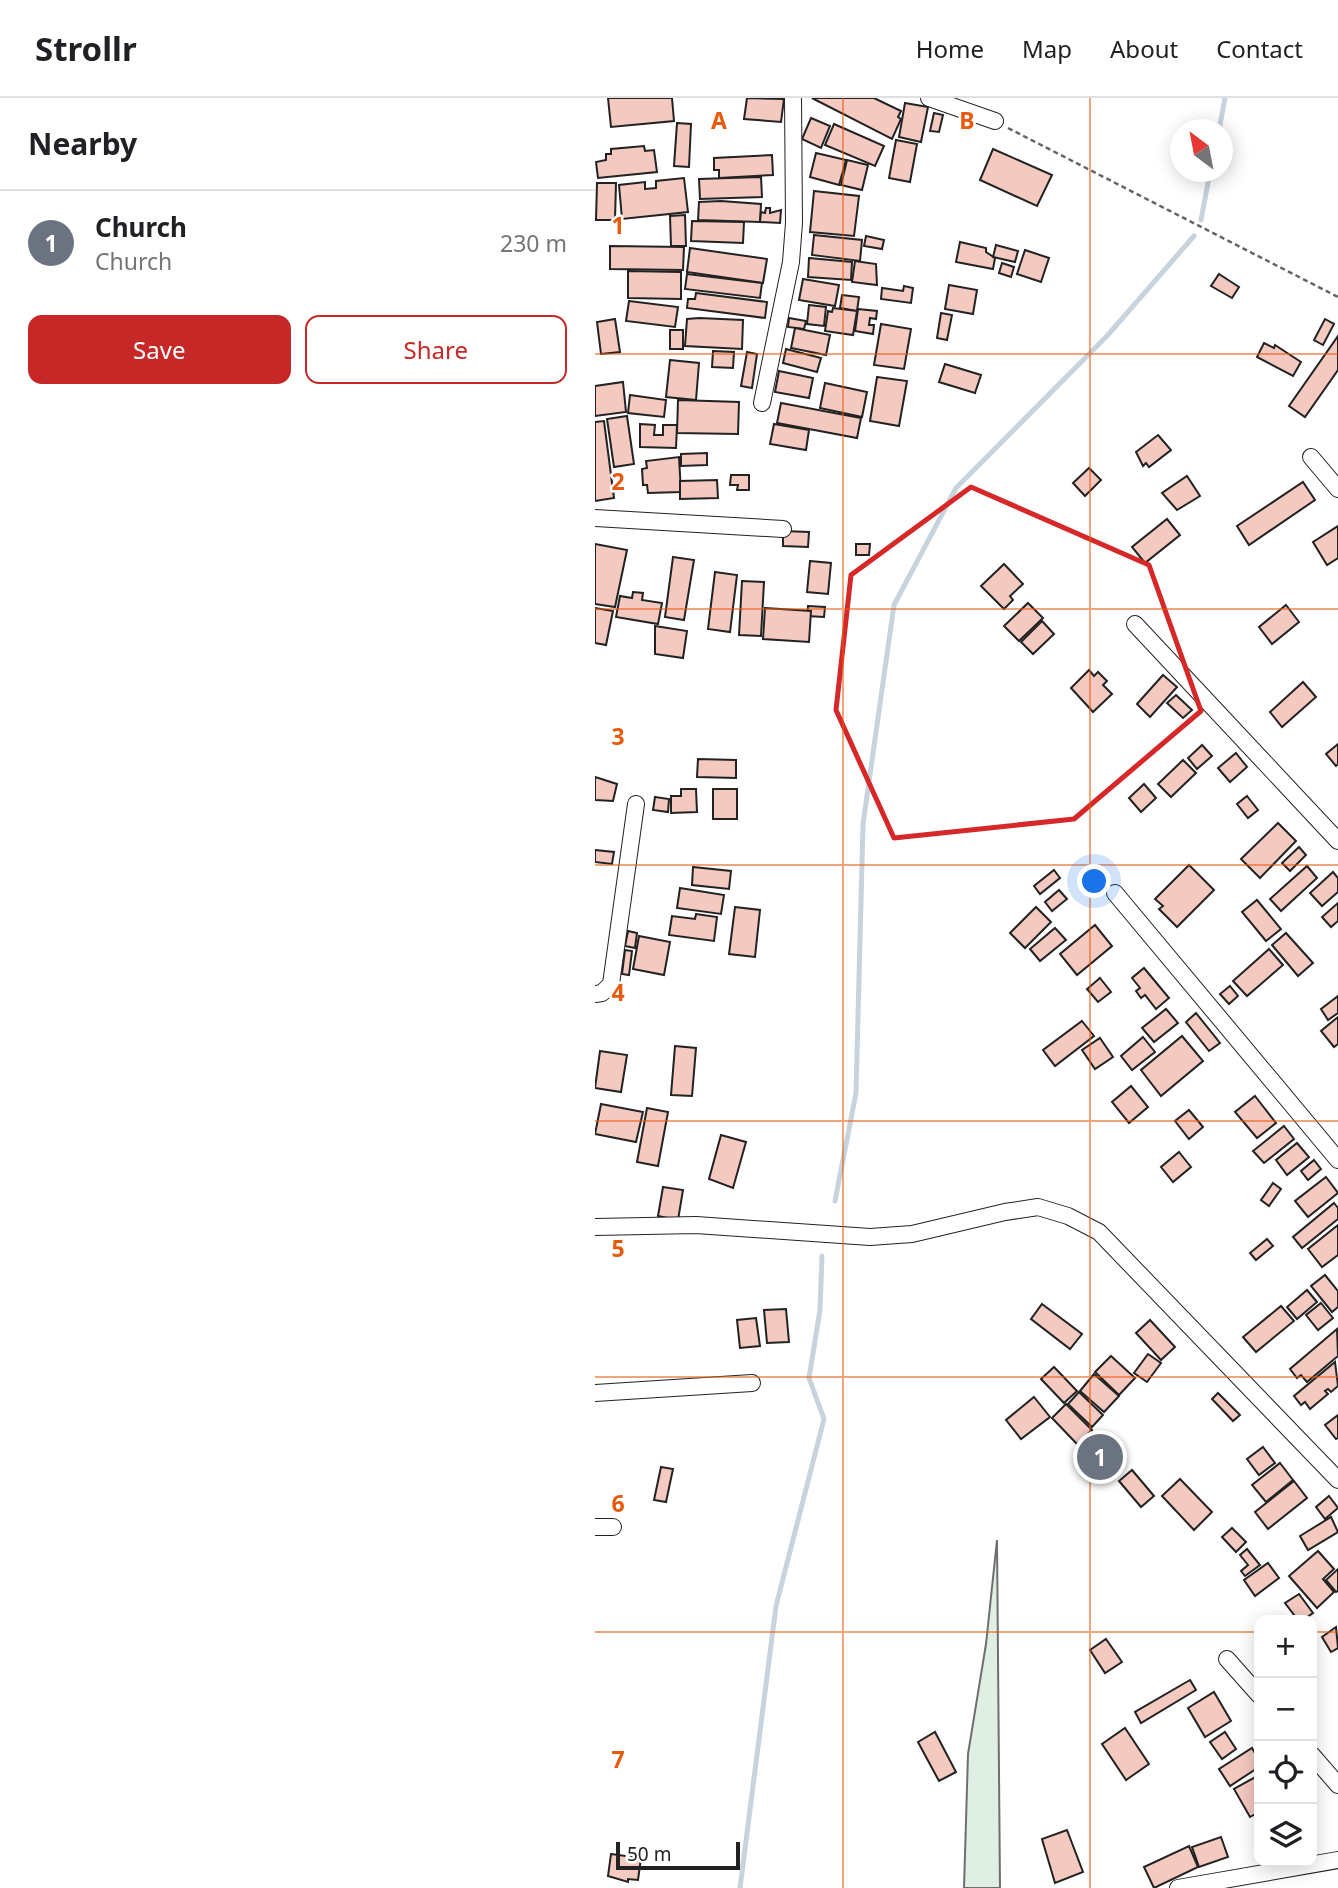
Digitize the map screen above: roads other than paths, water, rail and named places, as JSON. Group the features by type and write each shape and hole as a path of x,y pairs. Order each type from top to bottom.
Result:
{"street":[{"path":"762,403 791,262 794,223 793,98"},
{"path":"929,98 995,121"},
{"path":"1311,457 1338,489"},
{"path":"595,518 783,529"},
{"path":"1135,624 1338,841"},
{"path":"595,993 602,993 611,984 636,804"},
{"path":"1115,893 1338,1160"},
{"path":"595,1227 696,1225 870,1237 912,1234 1005,1212 1038,1208 1067,1216 1099,1232 1338,1480"},
{"path":"595,1393 753,1383"},
{"path":"595,1527 613,1527"},
{"path":"1227,1659 1254,1689"},
{"path":"1317,1761 1338,1785"},
{"path":"1178,1888 1338,1860"}],"waterway":[{"path":"1221,119 1225,98"},
{"path":"1201,220 1208,182"},
{"path":"835,1201 856,1093 863,824 894,605 956,488 1107,336 1194,236"},
{"path":"740,1888 776,1606 824,1419 809,1378 820,1310 822,1256"}],"place":[{"name":"Church","path":"1100,1457"}]}
